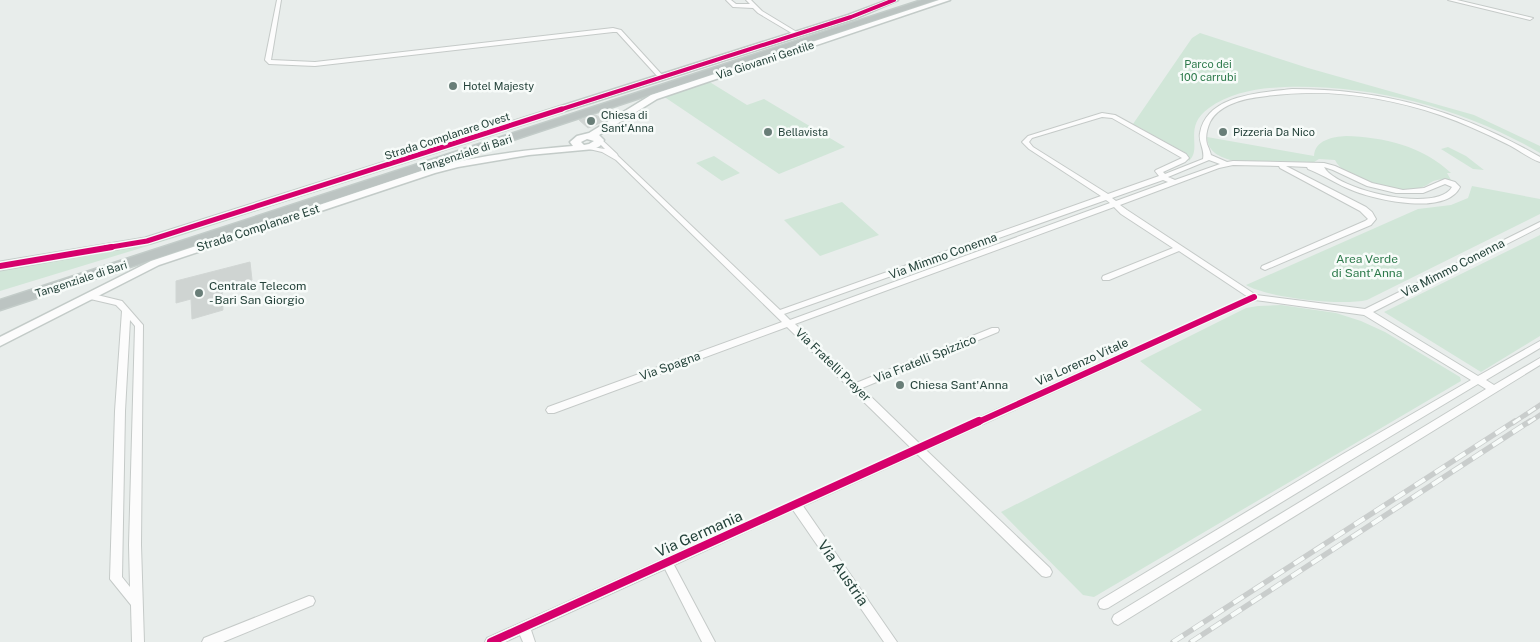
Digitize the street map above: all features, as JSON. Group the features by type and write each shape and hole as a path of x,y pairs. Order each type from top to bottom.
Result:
{"highway":[{"path":"870,16 873,12 904,0"},
{"name":"Tangenziale di Bari","path":"0,305 115,264 918,0"},
{"name":"Tangenziale di Bari","path":"0,298 115,264 931,0"},
{"path":"0,293 80,267 115,264"},
{"path":"0,310 89,281 115,264"}],"street":[{"path":"279,0 268,60 270,62 315,64 617,30 661,77"},
{"path":"728,0 735,6 754,6"},
{"path":"748,0 760,12 797,34"},
{"name":"Strada Complanare Ovest","path":"0,266 148,241 851,17 894,0"},
{"name":"Via Giovanni Gentile","path":"582,144 595,145 595,138 654,97 946,0"},
{"path":"1450,0 1530,18"},
{"path":"1207,156 1208,151 1203,140 1204,129 1210,118 1221,108 1252,96 1301,91 1368,96 1429,110 1494,134 1540,160"},
{"path":"1175,182 1167,180 1166,176 1158,171 1183,161 1186,158 1184,155 1114,116 1102,115 1027,139 1027,145 1031,148 1254,296 1366,312 1493,389"},
{"name":"Via Fratelli Prayer","path":"595,138 614,153 618,159 1046,572"},
{"path":"582,144 604,151 618,159"},
{"name":"Strada Complanare Est","path":"0,342 155,263 422,174 458,164 582,144"},
{"name":"Via Mimmo Conenna","path":"779,313 1166,176 1206,160 1207,156 1226,165 1305,167 1323,172 1362,191 1422,202 1441,199 1452,194 1456,187 1453,183 1437,182 1426,190 1416,192 1390,190 1363,183 1332,166 1319,164 1226,165 789,322"},
{"path":"1319,164 1323,172"},
{"name":"Via Mimmo Conenna","path":"1265,268 1368,223 1372,219 1363,209 1282,167"},
{"path":"1148,182 1156,184 1160,188"},
{"name":"Via Mimmo Conenna","path":"1366,312 1540,224"},
{"path":"1106,278 1180,248"},
{"path":"963,249 973,256"},
{"path":"950,253 959,261"},
{"path":"89,296 119,303 124,306 126,311 139,324 135,546 138,642"},
{"name":"Via Lorenzo Vitale","path":"918,448 1254,296"},
{"path":"126,311 120,411 116,579 136,602"},
{"name":"Via Spagna","path":"551,410 789,322"},
{"name":"Via Fratelli Spizzico","path":"856,387 995,330"},
{"path":"1104,604 1540,344"},
{"path":"1118,619 1540,361"},
{"name":"Via Germania","path":"491,642 918,448"},
{"name":"Via Austria","path":"795,504 890,642"},
{"path":"667,562 709,642"},
{"path":"208,642 309,601"},
{"path":"524,627 529,642"}],"green space":[{"name":"Parco dei 100 carrubi","path":"1200,33 1308,68 1474,115 1540,146 1540,153 1511,137 1481,124 1417,102 1351,90 1285,87 1246,92 1227,98 1209,108 1196,122 1193,156 1189,161 1186,153 1133,124 1192,38"},
{"name":"Bellavista","path":"708,81 747,105 764,99 845,147 779,174 663,96"},
{"path":"1346,136 1374,138 1415,150 1428,156 1451,173 1447,173 1451,180 1443,179 1420,188 1405,189 1383,186 1359,179 1340,167 1335,160 1319,159 1314,162 1234,161 1212,151 1207,137 1314,156 1317,146 1325,140"},
{"path":"1448,147 1466,156 1484,170 1473,169 1441,149"},
{"path":"714,156 740,173 722,181 696,163"},
{"path":"350,179 352,180 177,237 0,291 0,269 129,247 174,235"},
{"name":"Area Verde di Sant'Anna","path":"1472,186 1540,199 1540,214 1367,300 1340,302 1305,300 1271,294 1246,285 1418,209 1451,205 1468,198"},
{"path":"842,202 879,235 820,256 784,220"},
{"path":"1540,235 1540,336 1481,372 1384,312"},
{"path":"1281,305 1336,313 1361,321 1385,332 1460,377 1461,381 1094,597 1083,595 1001,512 1202,410 1140,361 1246,308"}],"building":[{"name":"Chiesa di Sant'Anna","path":"596,115 605,121 588,128 579,120"},
{"name":"Centrale Telecom - Bari San Giorgio","path":"250,262 252,280 222,288 223,310 192,319 191,299 176,303 176,281"}],"railway":[{"path":"1513,423 1540,405"},
{"path":"1528,423 1540,415"},
{"path":"1173,642 1515,421"},
{"path":"1191,642 1530,421"}],"cycle path":[{"path":"0,266 147,241 851,17 894,0"},
{"path":"491,642 1254,297"}],"place":[{"name":"Hotel Majesty","path":"453,86"},
{"name":"Chiesa di Sant'Anna","path":"591,121"},
{"name":"Bellavista","path":"768,132"},
{"name":"Pizzeria Da Nico","path":"1223,132"},
{"name":"Centrale Telecom - Bari San Giorgio","path":"199,293"},
{"name":"Chiesa Sant'Anna","path":"900,385"}]}
